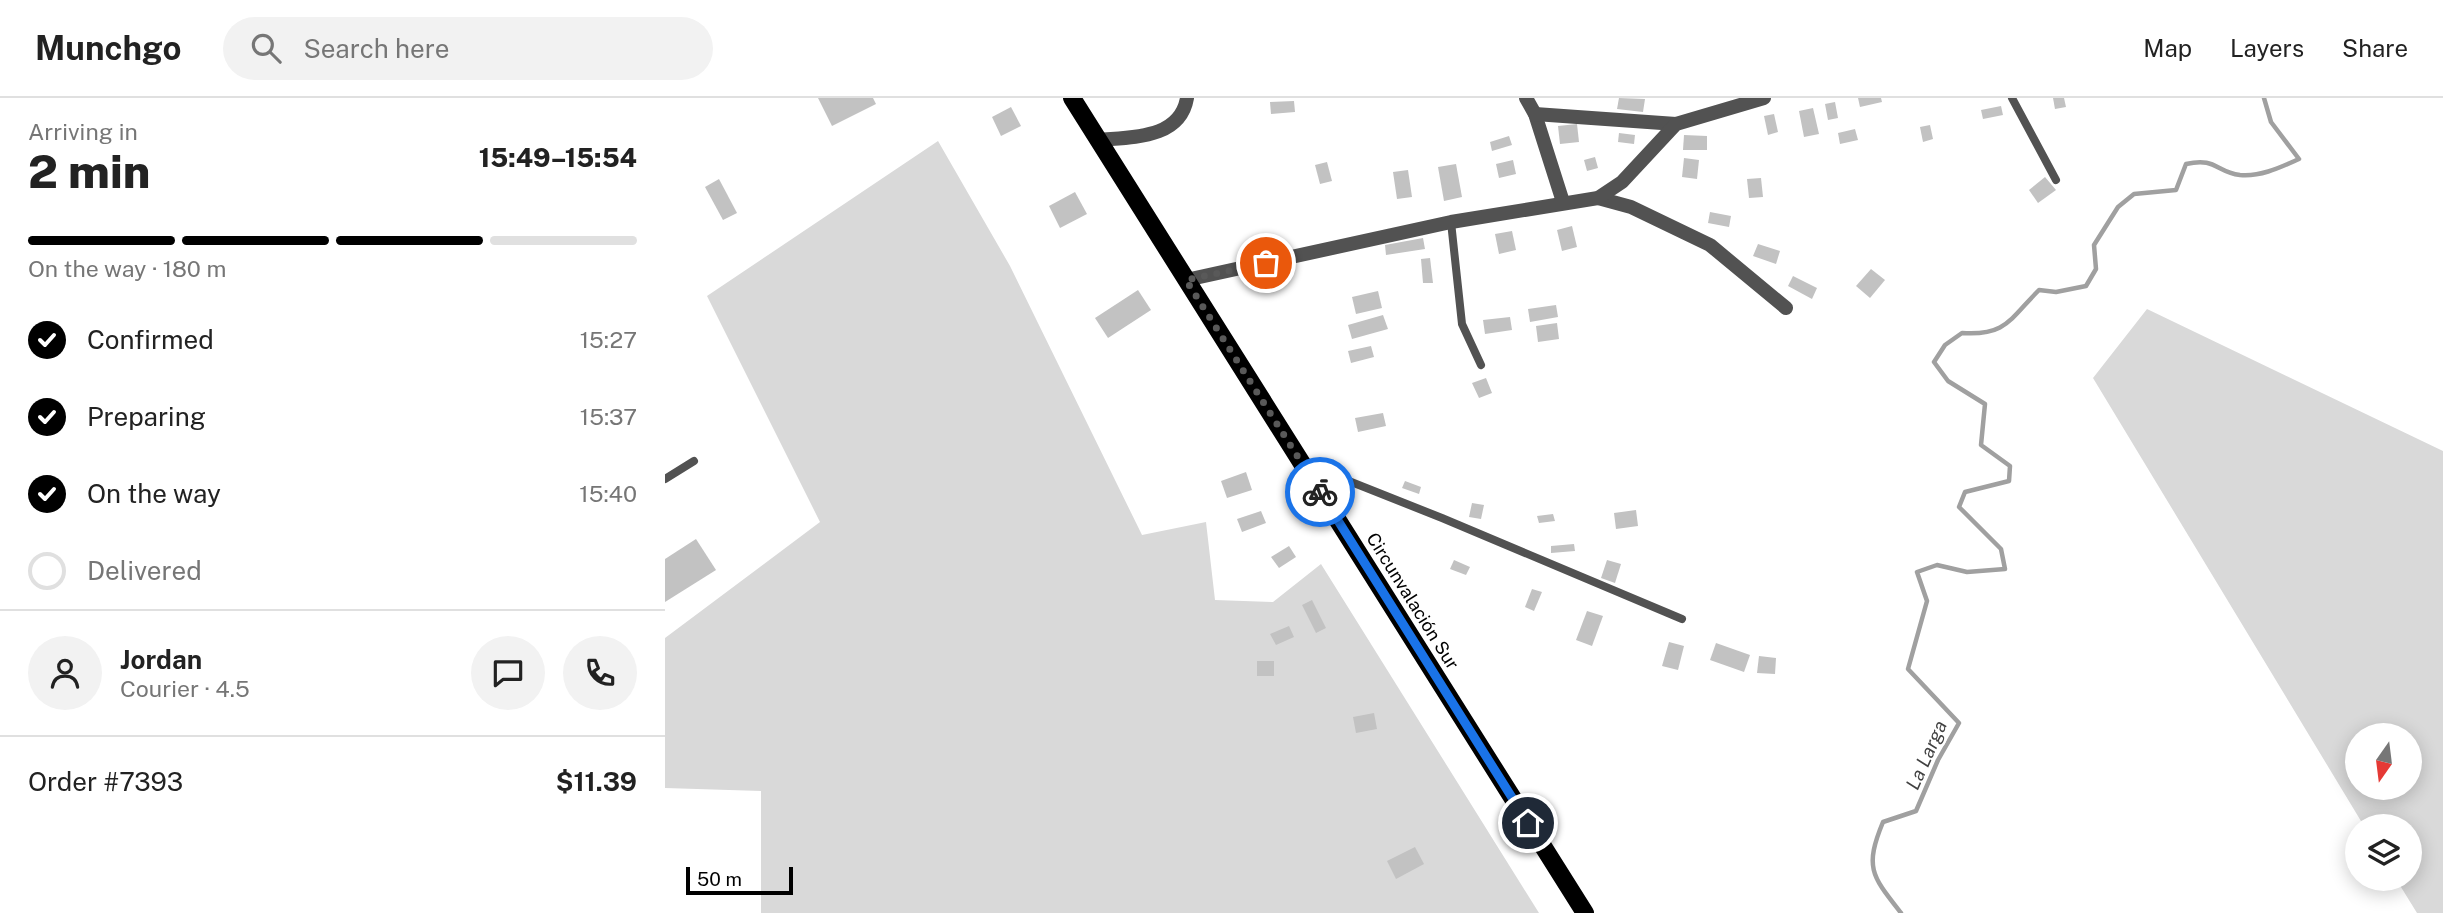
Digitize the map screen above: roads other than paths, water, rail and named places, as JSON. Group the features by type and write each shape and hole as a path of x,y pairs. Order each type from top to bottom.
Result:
{"main road":[{"name":"Circunvalación Sur","path":"1072,98 1585,913"}],"street":[{"path":"1098,140 1147,136 1171,125 1182,117 1187,98"},
{"path":"1526,98 1535,114 1563,202"},
{"path":"1535,114 1676,124 1764,98"},
{"path":"1598,198 1622,183 1676,124"},
{"path":"1186,280 1451,222 1598,198 1631,207 1710,245 1786,308"}],"lane":[{"path":"2013,98 2056,180"},
{"path":"1451,222 1462,324 1481,365"},
{"path":"665,479 694,461"},
{"path":"1301,463 1442,518 1682,619"}],"waterway":[{"name":"La Larga","path":"1901,913 1883,890 1874,871 1877,838 1883,822 1916,811 1938,760 1959,723 1908,669 1927,601 1917,572 1937,565 1967,572 2005,569 2001,549 1959,507 1965,492 2009,481 2010,466 1981,445 1985,404 1948,381 1934,362 1945,345 1962,333 1989,332 2006,324 2039,290 2056,292 2086,286 2096,269 2094,245 2118,207 2134,194 2176,190 2186,164 2204,162 2232,173 2248,175 2271,171 2299,159 2271,122 2264,98"}]}
